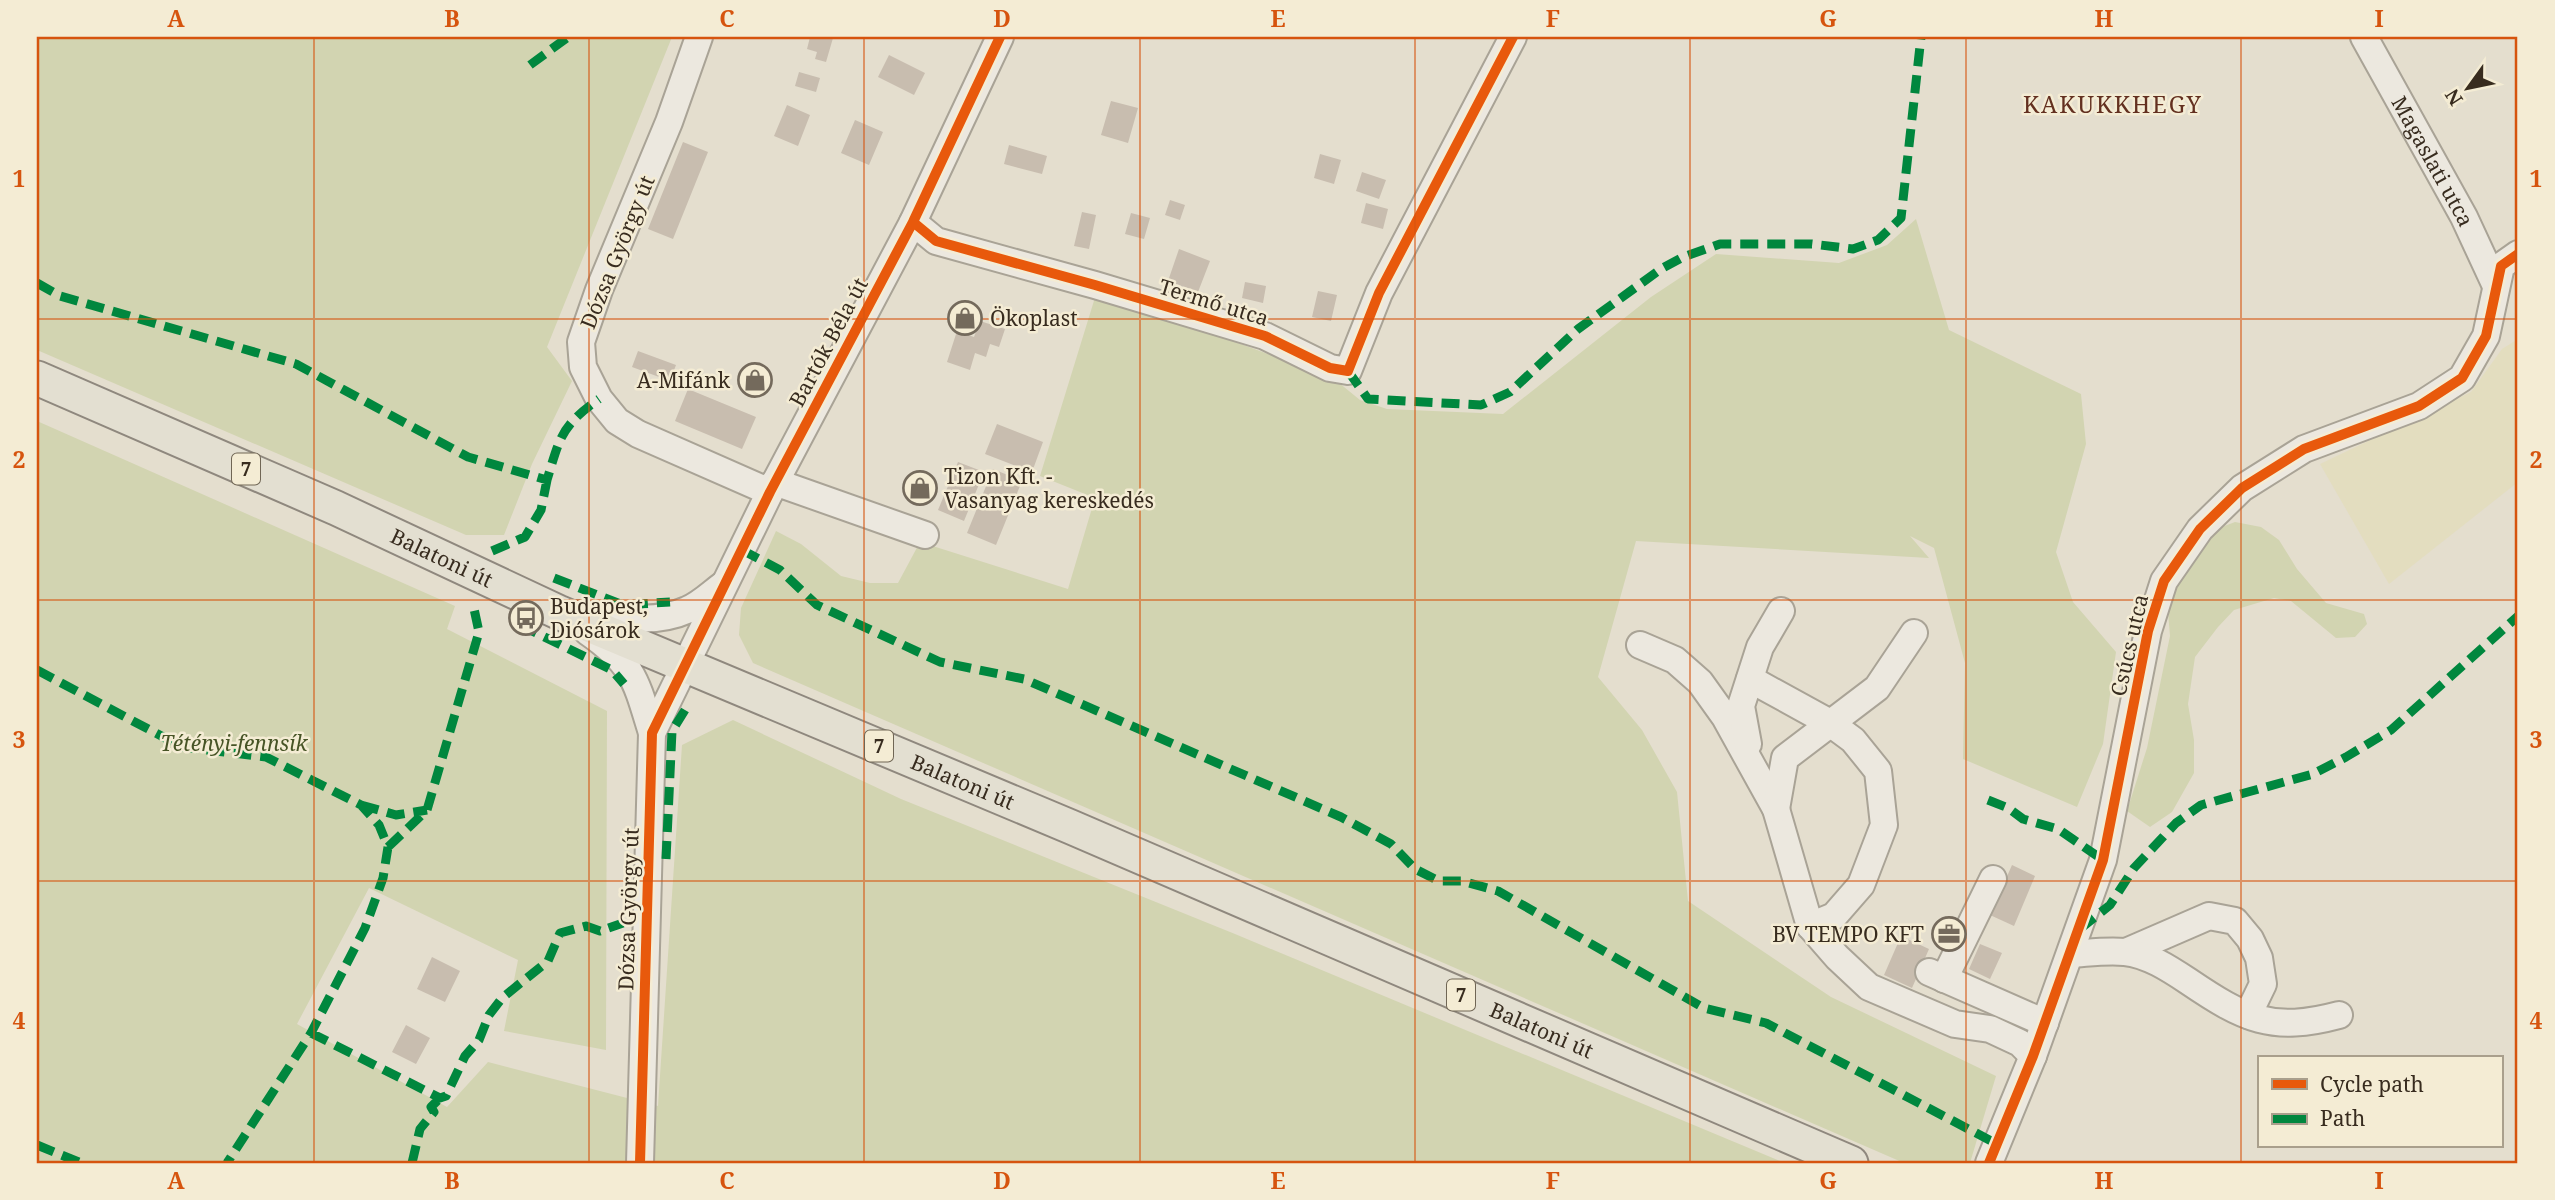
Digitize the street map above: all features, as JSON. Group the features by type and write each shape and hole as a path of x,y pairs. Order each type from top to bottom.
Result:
{"main road":[{"name":"Balatoni út","path":"37,377 336,508 558,612 1851,1163"}],"street":[{"name":"Dózsa György út","path":"699,37 669,122 581,342 583,367 599,399 617,421 638,434 773,487 925,535"},
{"name":"Bartók Béla út","path":"687,665 773,487 913,222 1000,37"},
{"name":"Termő utca","path":"913,222 936,241 1095,285 1252,333 1330,368 1348,371 1379,293 1513,37"},
{"name":"Magaslati utca","path":"2364,37 2463,217 2496,286"},
{"name":"Csúcs utca","path":"1989,1163 2034,1056 2102,860 2148,631 2164,581 2200,529 2242,488 2304,449 2419,406 2462,378 2486,336 2501,266 2518,254"},
{"path":"558,612 622,618 673,615 688,610 724,584"},
{"path":"1751,760 1741,706 1760,647 1781,611"},
{"path":"558,612 606,645 627,664 635,678 652,733"},
{"path":"1776,809 1785,758 1877,688 1913,633"},
{"path":"1640,645 1675,660 1700,682 1751,760 1776,809 1810,926 1869,987 1955,1024 1990,1029 2020,1043 2034,1056"},
{"name":"Dózsa György út","path":"640,1163 652,733 687,665"},
{"path":"1750,679 1830,723 1853,740 1878,771 1884,825 1861,885 1834,916 1810,926"},
{"path":"1993,879 1937,975 2045,1023"},
{"path":"2071,954 2126,952 2209,916 2235,921 2250,939 2259,958 2263,984 2248,1015"},
{"path":"2126,952 2168,967 2216,1000 2265,1023 2303,1025 2339,1015"}],"shaded area":[{"path":"2518,339 2518,482 2389,584 2320,464 2471,392 2502,349"}],"green space":[{"path":"37,37 672,37 547,347 572,381 532,464 504,535 466,535 37,350"},
{"path":"1916,219 1949,330 2081,394 2086,444 2056,552 2073,602 2116,652 2103,744 2077,807 1963,759 1965,663 1934,548 1910,536 1929,558 1636,541 1598,677 1642,730 1677,792 1688,901 1831,997 1996,1076 1970,1163 1904,1163 753,663 739,635 741,608 776,531 801,544 841,576 870,583 898,583 920,542 1068,589 1095,498 1040,476 1097,291 1333,378 1360,400 1387,409 1503,414 1651,297 1716,254 1839,263 1887,245"},
{"name":"Tétényi-fennsík","path":"37,421 455,606 447,629 607,711 606,1050 504,1031 518,960 369,888 297,1024 447,1107 488,1062 658,1106 682,745 733,720 901,799 1235,934 1785,1163 37,1163"},
{"path":"2235,522 2261,527 2279,540 2297,569 2326,603 2364,614 2367,624 2355,637 2336,638 2291,601 2274,598 2234,610 2195,657 2188,704 2194,740 2194,773 2172,812 2150,827 2127,811 2147,748 2170,636 2167,600 2195,550 2214,530"}],"building":[{"path":"810,37 833,38 826,62 815,59 817,52 807,49"},
{"path":"889,55 925,73 914,95 878,77"},
{"path":"799,72 820,78 816,92 795,86"},
{"path":"1111,101 1138,108 1128,143 1101,135"},
{"path":"787,105 810,115 798,146 774,136"},
{"path":"855,120 883,132 869,165 841,153"},
{"path":"683,142 708,152 673,239 648,229"},
{"path":"1009,145 1047,156 1042,174 1004,164"},
{"path":"1320,154 1341,160 1334,184 1314,178"},
{"path":"1362,172 1386,180 1379,199 1356,191"},
{"path":"1170,200 1185,205 1180,220 1165,215"},
{"path":"1366,203 1388,209 1383,229 1361,223"},
{"path":"1082,212 1096,215 1089,249 1074,246"},
{"path":"1131,213 1150,218 1144,239 1125,234"},
{"path":"1179,249 1210,261 1198,292 1168,281"},
{"path":"1245,282 1266,286 1263,303 1242,298"},
{"path":"1318,291 1337,295 1331,321 1312,317"},
{"path":"980,321 1005,329 999,347 990,344 986,357 975,353 970,370 947,362 957,331 974,337"},
{"path":"638,351 676,365 670,381 632,367"},
{"path":"688,389 756,417 742,449 675,421"},
{"path":"997,424 1043,442 1032,472 985,454"},
{"path":"958,462 984,472 964,521 938,510"},
{"path":"993,469 1022,481 996,545 967,533"},
{"path":"2012,865 2035,876 2014,926 1990,915"},
{"path":"1901,936 1929,949 1912,988 1884,975"},
{"path":"1980,944 2002,953 1990,979 1969,969"},
{"path":"432,957 460,971 445,1002 417,989"},
{"path":"406,1025 430,1038 416,1064 392,1052"}],"marked path":[{"path":"530,65 568,37"},
{"path":"1348,371 1368,399 1481,405 1510,392 1578,329 1661,269 1683,257 1720,244 1812,244 1853,249 1878,240 1901,218 1921,37"},
{"path":"37,283 60,296 296,364 468,457 547,480 555,453 569,425 599,399"},
{"path":"492,551 525,537 541,510 547,480"},
{"path":"742,550 780,570 817,605 940,662 1024,679 1341,817 1391,844 1415,869 1439,881 1462,881 1498,891 1704,1008 1766,1023 1997,1144"},
{"path":"554,578 623,605 670,602"},
{"path":"388,847 427,810 479,632 473,604"},
{"path":"2080,929 2110,905 2134,868 2176,823 2201,805 2313,774 2346,757 2391,730 2518,616"},
{"path":"520,625 612,670 624,684"},
{"path":"37,670 182,747 266,757 361,805 379,825 388,847 383,878 365,928 311,1033 227,1163"},
{"path":"666,859 672,731 685,710"},
{"path":"1988,800 2008,808 2023,819 2058,829 2103,860"},
{"path":"361,805 396,815 427,810"},
{"path":"311,1033 440,1098 446,1096 465,1056 479,1040 489,1015 502,998 548,961 560,933 586,926 600,931 623,923"},
{"path":"412,1163 420,1129 434,1112 431,1107 440,1098"},
{"path":"37,1145 81,1163"}],"cycle path":[{"path":"640,1163 652,733 770,492 913,222 1000,37"},
{"path":"913,222 936,241 1265,336 1330,368 1348,371 1379,293 1513,37"},
{"path":"1989,1163 2033,1056 2103,860 2148,631 2164,581 2200,529 2242,488 2304,449 2419,406 2462,378 2486,336 2501,266 2518,254"}],"place":[{"name":"Ökoplast","path":"965,318"},
{"name":"A-Mifánk","path":"755,380"},
{"name":"Tizon Kft. - Vasanyag kereskedés","path":"920,488"},
{"name":"Budapest, Diósárok","path":"526,618"},
{"name":"BV TEMPO KFT","path":"1949,934"}],"district":[{"name":"KAKUKKHEGY","path":"2113,104"}]}
